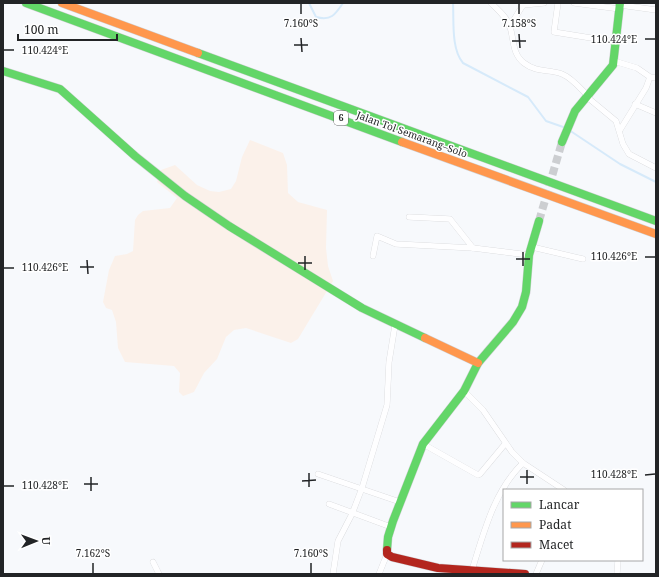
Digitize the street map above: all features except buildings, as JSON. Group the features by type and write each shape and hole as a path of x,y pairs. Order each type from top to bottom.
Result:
{"main road":[{"name":"Jalan Tol Semarang–Solo","path":"26,3 136,41 563,201 656,234"},
{"name":"Jalan Tol Semarang–Solo","path":"62,3 565,189 656,221"},
{"path":"562,142 570,121 587,96 603,79 614,61 620,6"},
{"path":"3,71 60,89 135,156 185,196 309,276 362,308 395,325 478,363"},
{"path":"525,574 472,570 437,571 387,554 391,527 423,444 464,391 478,363 513,322 520,311 526,292 529,255 539,221"}],"street":[{"path":"491,3 507,19 510,26 514,48 518,57 534,69 564,75 614,119 620,130 623,144 628,153 656,168"},
{"path":"510,26 523,4 544,3"},
{"path":"558,3 554,32 616,42"},
{"path":"574,3 656,10"},
{"path":"614,61 637,68 653,77 620,130"},
{"path":"635,104 656,114"},
{"path":"409,217 450,219 473,248"},
{"path":"373,256 376,236 396,244 473,248 529,255"},
{"path":"532,247 583,260"},
{"path":"333,574 338,541 352,514 362,488 387,405 389,362 395,325"},
{"path":"464,391 483,410 505,444 523,463 556,483 563,489"},
{"path":"423,444 478,475 505,444"},
{"path":"472,570 497,499 510,477 523,463"},
{"path":"318,474 400,502"},
{"path":"329,504 352,514 391,527"},
{"path":"379,574 387,554"},
{"path":"536,574 542,561"},
{"path":"617,574 618,561"},
{"path":"154,562 159,574"}],"shaded area":[{"path":"250,140 283,153 287,165 288,193 298,202 327,210 326,248 328,266 333,281 298,339 291,343 246,328 234,330 226,337 217,359 204,373 194,392 183,396 179,392 180,373 174,366 125,362 118,348 116,322 112,310 106,308 103,302 109,270 115,256 127,254 133,251 135,220 138,215 143,211 170,208 177,198 157,182 161,170 175,165 197,185 210,191 219,192 231,189 236,181 242,157"}],"waterway":[{"path":"309,3 316,17 321,18 329,17 335,14 343,3"},
{"path":"453,3 455,43 459,57 463,63 528,97 546,121 566,128"},
{"path":"569,130 620,164 656,182"}],"tunnel":[{"path":"539,221 562,142"}],"traffic: fast":[{"path":"26,3 402,142"},
{"path":"562,142 575,111 613,65 620,3"},
{"path":"198,53 656,221"},
{"path":"3,71 60,89 135,156 185,196 229,226 362,308 425,338"},
{"path":"387,550 388,537 393,521 423,444 464,391 478,363 513,322 522,307 526,292 529,255 539,221"}],"traffic: slow":[{"path":"62,3 198,53"},
{"path":"402,142 656,234"},
{"path":"425,338 478,363"}],"traffic: jam":[{"path":"387,550 387,554 392,557 438,568 525,574"}]}
